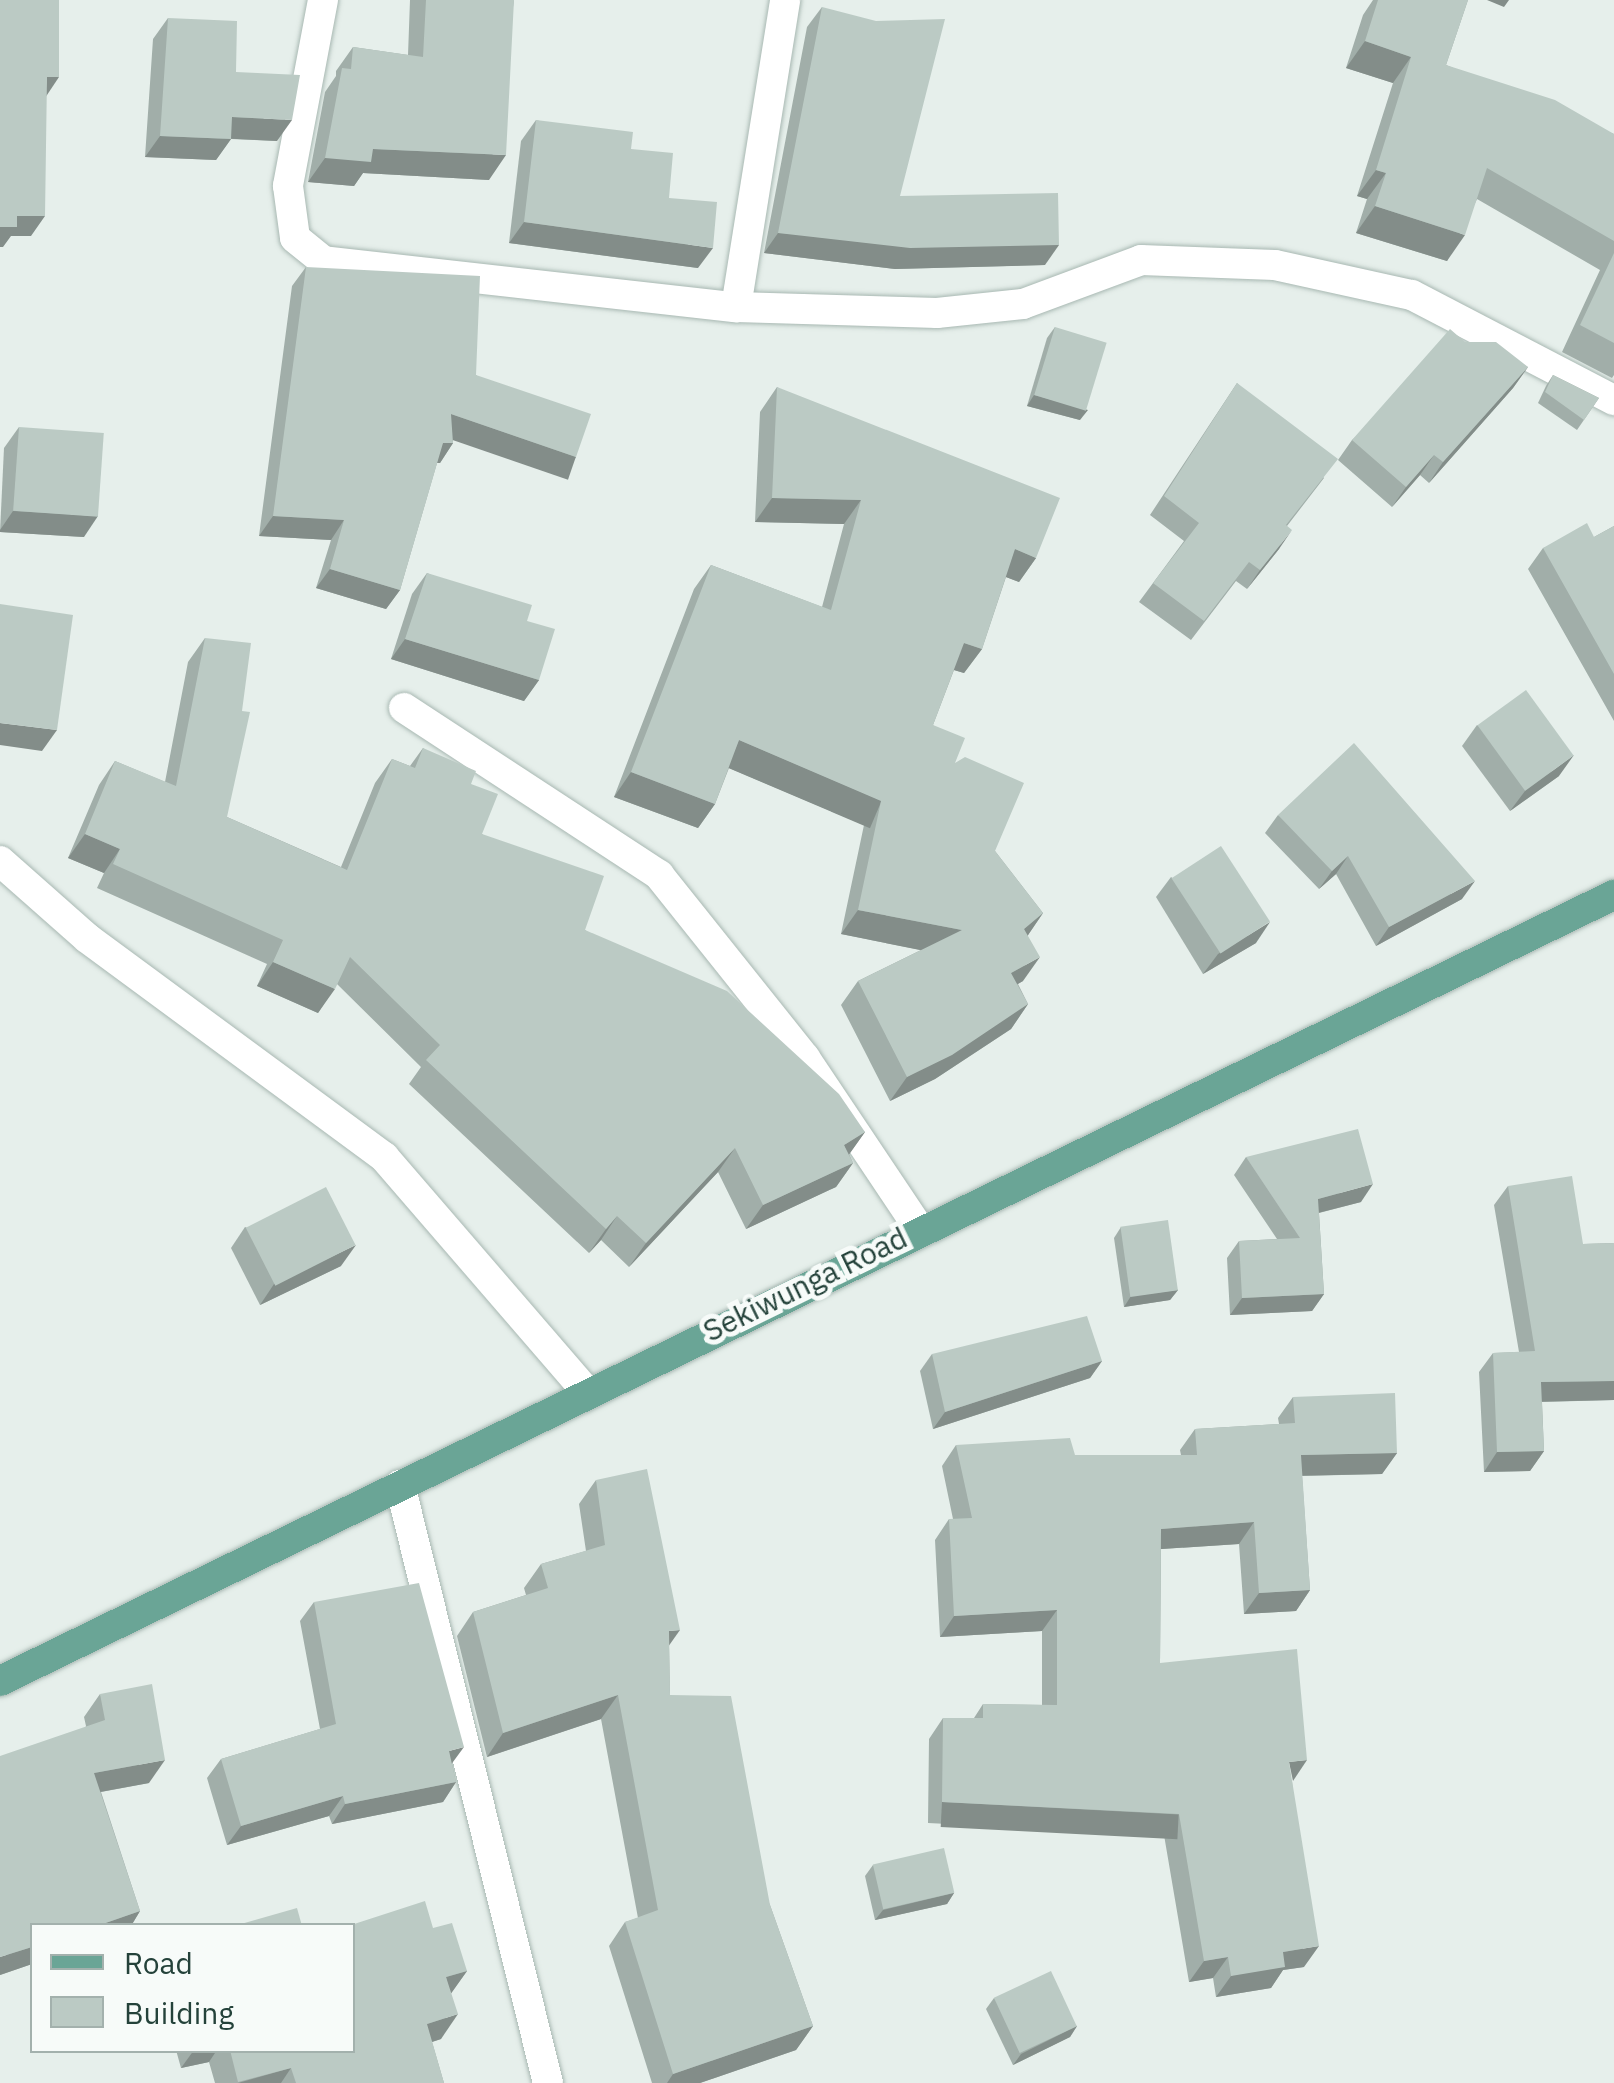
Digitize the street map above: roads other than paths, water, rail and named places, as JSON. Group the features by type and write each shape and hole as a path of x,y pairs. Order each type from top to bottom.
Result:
{"main road":[{"name":"Sekiwunga Road","path":"0,1681 919,1228 1190,1108 1614,896"}],"street":[{"path":"322,0 288,186 296,238 323,262 736,307 937,313 1023,304 1142,260 1275,266 1412,295 1614,400"},
{"path":"736,307 785,0"},
{"path":"404,708 659,875 806,1058 919,1228"},
{"path":"0,862 87,938 384,1157 587,1392"},
{"path":"400,1485 548,2083"}]}
